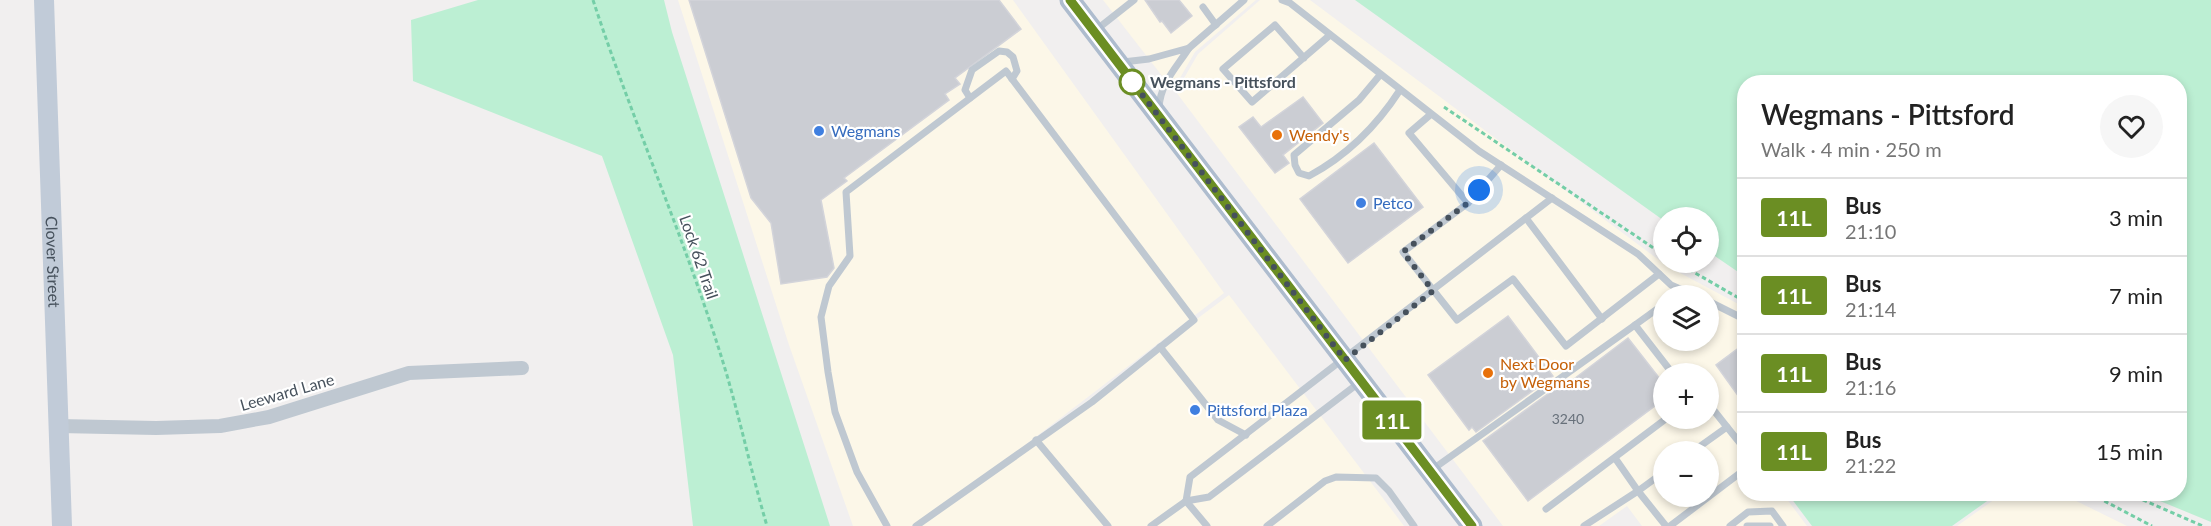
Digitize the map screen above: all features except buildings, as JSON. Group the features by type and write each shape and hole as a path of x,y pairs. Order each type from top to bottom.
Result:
{"main road":[{"name":"Clover Street","path":"44,0 62,526"},
{"path":"1070,0 1472,526"}],"street":[{"name":"Leeward Lane","path":"59,426 156,428 220,426 270,417 401,374 425,371 522,368"}],"lane":[{"path":"1094,32 1124,3 1134,0"},
{"path":"1159,117 1159,98 1166,81 1189,48 1244,0"},
{"path":"1281,0 1290,3 1430,115 1501,165 1638,254 1671,285"},
{"path":"1203,7 1216,25"},
{"path":"1304,58 1275,25 1223,69 1252,102 1304,58 1330,35"},
{"path":"1117,61 1149,59 1189,48"},
{"path":"970,98 965,90 972,70 999,51 1007,52 1016,62 1017,71 1012,79"},
{"path":"888,526 857,472 835,412 821,317 829,286 850,256 846,192 1006,71 1194,320 1092,402 922,524"},
{"path":"1380,75 1359,100 1294,155 1299,173 1309,176 1324,168 1363,138 1379,121 1400,90"},
{"path":"1430,115 1409,133 1468,203"},
{"path":"1501,165 1468,203 1403,252 1458,320 1513,279 1566,346 1659,274"},
{"path":"1207,526 1186,501 1190,477 1345,360 1552,198"},
{"path":"1526,218 1602,319"},
{"path":"1719,306 1737,316"},
{"path":"1430,471 1653,312"},
{"path":"1635,325 1664,363"},
{"path":"1160,347 1218,420 1246,435"},
{"path":"1151,526 1186,501 1209,496 1362,381"},
{"path":"1719,417 1737,439"},
{"path":"1707,441 1727,427"},
{"path":"1546,509 1653,429"},
{"path":"1036,440 1108,526"},
{"path":"1615,458 1668,526 1737,475"},
{"path":"1267,526 1324,481 1336,477 1376,478 1389,491 1414,526"},
{"path":"1584,526 1653,480"},
{"path":"1730,526 1748,512 1772,512 1783,526"},
{"path":"1748,526 1770,526"}],"path":[{"name":"Lock 62 Trail","path":"592,0 652,159 726,373 767,526"},
{"path":"1438,103 1653,248"},
{"path":"1695,273 1737,297"},
{"path":"2104,501 2152,526"},
{"path":"2145,501 2203,526"}],"shaded area":[{"path":"678,0 1013,0 1224,293 965,491 912,526 853,526 789,345"},
{"path":"1103,0 1256,0 1195,52 1173,90"},
{"path":"1260,0 1310,0 1653,256 1653,273 1680,273 1703,285 1653,285 1653,351 1719,351 1719,294 1737,303 1737,501 1788,501 1807,526 1642,526 1627,506 1599,526 1503,526 1176,92 1198,54"},
{"name":"Pittsford Plaza","path":"1229,295 1404,526 920,526"},
{"path":"1992,501 2076,501 2127,526 1957,526"}],"green space":[{"path":"478,0 664,0 672,32 830,526 693,526 673,355 602,156 413,81 411,20"},
{"path":"1355,0 2211,0 2211,522 2160,501 2187,501 2187,75 1737,75 1737,271 1719,259 1719,207 1653,207 1653,213"},
{"path":"1793,501 1987,501 1952,526 1812,526"}],"bus line":[{"name":"11L","path":"1070,0 1472,526"}],"place":[{"name":"Wegmans - Pittsford","path":"1132,82"},
{"name":"Wegmans","path":"819,131"},
{"name":"Wendy's","path":"1277,135"},
{"name":"Petco","path":"1361,203"},
{"name":"Next Door by Wegmans","path":"1488,373"},
{"name":"Pittsford Plaza","path":"1195,410"}],"route":[{"path":"1132,82 1131,80 1345,360 1433,291 1403,252 1468,203 1479,190"}]}
